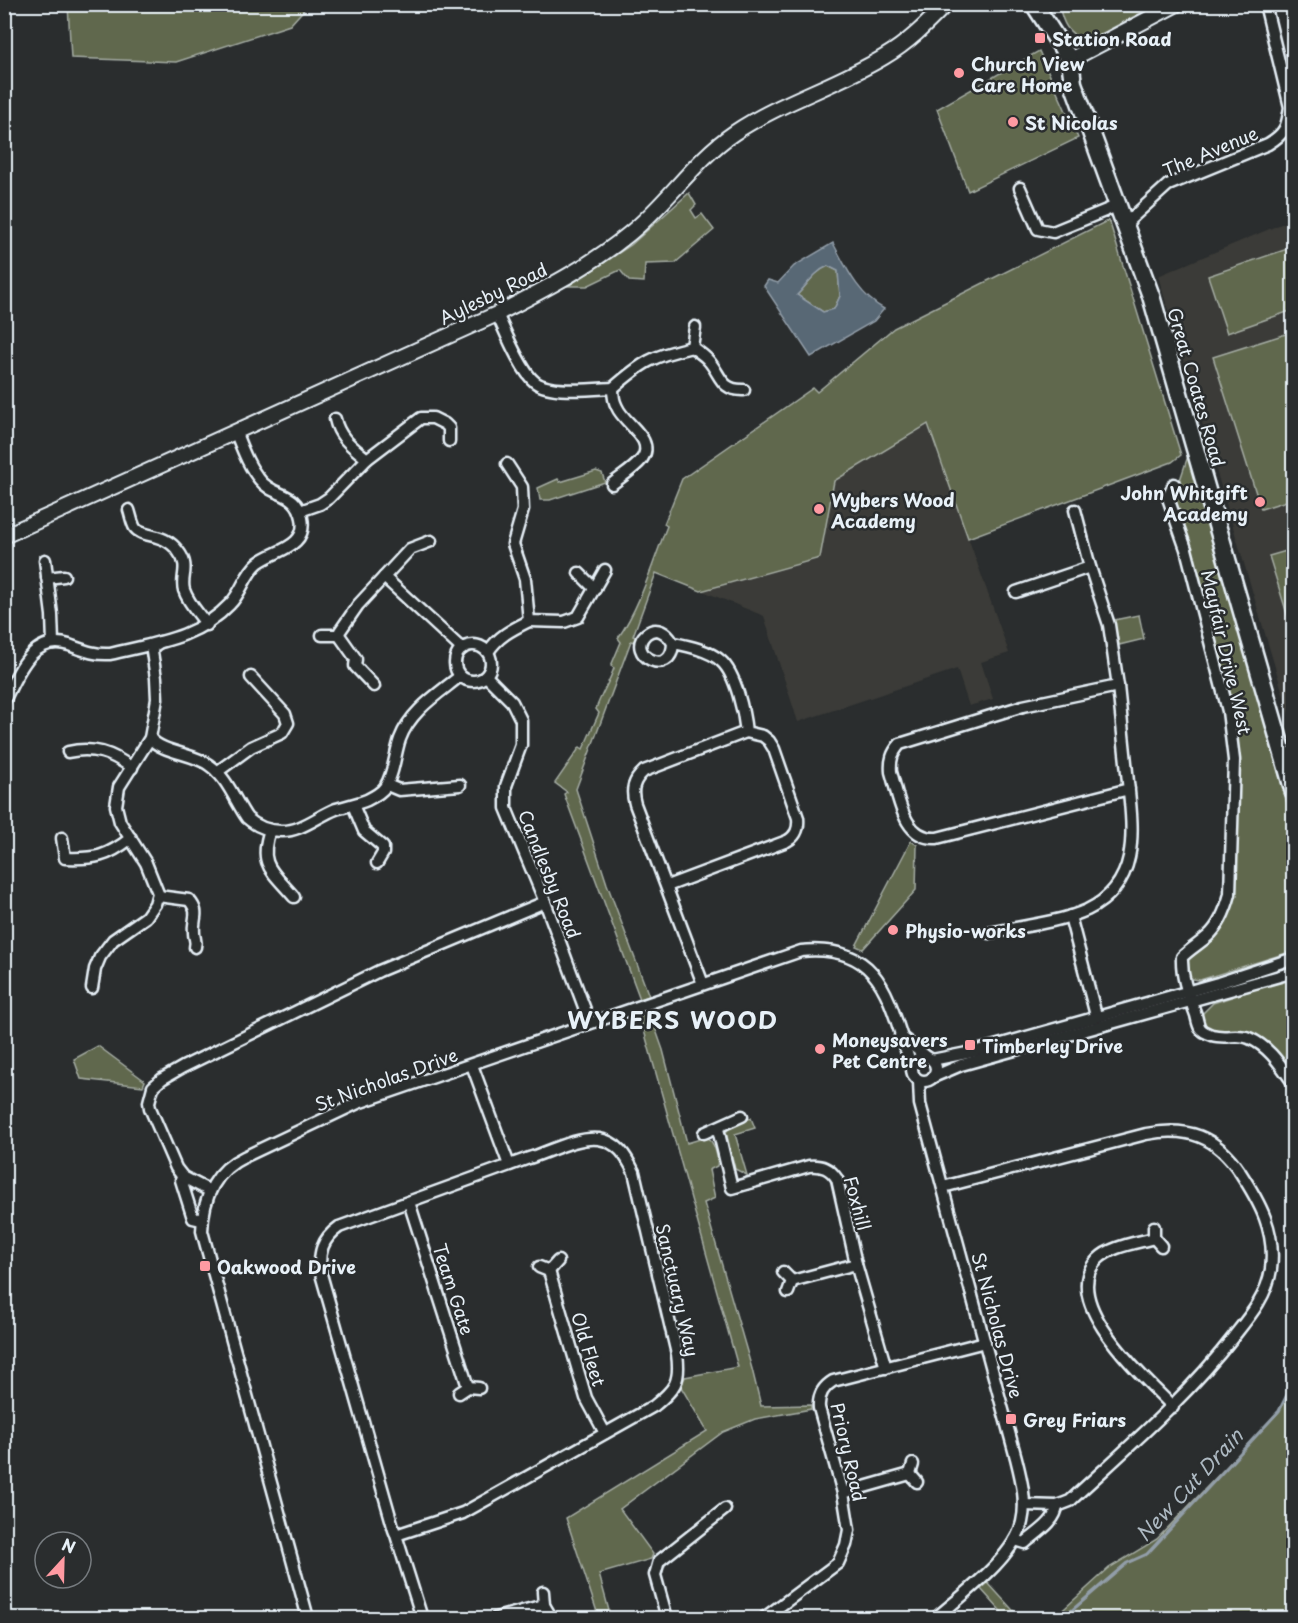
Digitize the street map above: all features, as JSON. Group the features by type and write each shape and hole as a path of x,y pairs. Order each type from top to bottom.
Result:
{"main road":[{"name":"Great Coates Road","path":"1034,4 1070,60 1073,83 1119,205 1154,308 1293,792"}],"street":[{"name":"Aylesby Road","path":"4,536 497,314 565,278 629,234 657,209 710,153 733,134 883,58 913,36 946,4"},
{"path":"1070,60 1177,4"},
{"name":"The Avenue","path":"1125,224 1168,185 1288,135 1290,107 1265,4"},
{"path":"1020,188 1038,229 1053,232 1119,205"},
{"path":"497,314 526,373 536,383 562,389 613,388 639,366 652,359 665,353 692,347"},
{"path":"692,347 695,327"},
{"path":"692,347 708,360 721,382 735,391 744,390"},
{"path":"612,484 637,465 644,456 646,447 643,438 617,407 613,388"},
{"path":"300,511 329,498 367,459 416,421 426,417 445,424 449,428 449,441"},
{"path":"335,419 337,431 367,459"},
{"path":"4,701 9,679 34,651 53,643 69,645 98,655 160,642 207,626 234,600 253,567 295,542 302,528 297,504 262,483 253,471 235,431"},
{"path":"507,464 522,487 523,510 513,544 525,579 529,621"},
{"name":"Mayfair Drive West","path":"1174,484 1168,498 1186,549 1228,711 1234,760 1230,894 1224,914 1209,935 1192,946 1182,957 1182,970 1189,997"},
{"path":"129,510 135,528 141,534 163,538 173,544 180,554 185,565 183,588 207,626"},
{"path":"989,933 1070,916 1101,902 1116,886 1125,868 1132,843 1133,820 1109,625 1075,510"},
{"path":"339,635 347,618 410,549 431,540"},
{"path":"45,560 53,643"},
{"path":"1016,592 1090,567"},
{"path":"488,652 493,644 506,633 529,621 572,621 583,612 605,570"},
{"path":"579,573 595,589"},
{"path":"47,578 64,576"},
{"path":"384,577 462,649"},
{"path":"322,635 339,635"},
{"path":"339,635 356,659 355,666 374,686"},
{"path":"92,988 95,969 100,957 113,940 151,911 158,896 158,890 146,863 120,822 116,799 119,787 150,738 157,699 152,652 153,647 160,642"},
{"path":"672,643 715,656 727,667 743,712 746,732"},
{"path":"479,645 488,652 492,665 486,676 475,681 460,676 455,664 462,649 479,645"},
{"path":"150,738 159,745 201,760 218,772 247,818 258,826 270,830 292,830 335,810 373,797 387,785 400,738 411,719 424,705 460,676"},
{"name":"Candlesby Road","path":"486,676 512,702 520,720 521,745 506,786 506,808 545,902 590,1023"},
{"path":"218,772 250,747 282,733 288,723 285,714 251,677"},
{"path":"1118,686 1023,706 900,744 893,752 890,762 891,772 909,827 926,839 1129,789"},
{"path":"667,886 787,841 795,834 798,818 774,749 763,736 746,732 644,771 633,785 632,793 635,804 703,984"},
{"path":"68,752 93,749 119,759 132,768"},
{"path":"387,785 399,790 460,785"},
{"path":"352,805 364,831 383,847 383,853 377,863"},
{"path":"270,830 265,846 265,859 294,897"},
{"path":"62,838 65,858 92,858 106,855 131,838"},
{"path":"158,896 189,900 195,906 195,947"},
{"path":"210,1191 183,1177 176,1168 150,1108 151,1092 162,1078 379,971 545,902"},
{"path":"1070,916 1097,1022"},
{"name":"St Nicholas Drive","path":"308,1618 214,1282 202,1231 203,1210 210,1191 221,1173 235,1161 337,1112 801,951 833,950 858,959 878,979 887,993 912,1068"},
{"path":"1189,997 1293,958"},
{"path":"1097,1022 962,1065 933,1077 927,1082 919,1081 912,1073 917,1059 953,1058 1293,972"},
{"path":"1189,997 1200,1028 1211,1035 1224,1037 1237,1035 1260,1045 1272,1054 1293,1084"},
{"path":"900,1035 930,1059 936,1069 933,1077"},
{"path":"472,1065 509,1165"},
{"name":"St Nicholas Drive","path":"919,1081 920,1104 1019,1469 1024,1505 1023,1522 1011,1549 936,1618"},
{"path":"704,1133 718,1129 742,1116"},
{"name":"Foxhill","path":"718,1129 732,1188 818,1165 832,1172 837,1179 856,1264 886,1368"},
{"path":"943,1187 1158,1132 1178,1131 1198,1136 1226,1154 1265,1214 1271,1243 1271,1269 1265,1290 1254,1310 1211,1365 1173,1407 1070,1501 1057,1506 1024,1505"},
{"name":"Sanctuary Way","path":"396,1535 463,1513 654,1406 675,1386 679,1376 677,1353 634,1172 625,1154 612,1144 598,1139 582,1140 339,1227 325,1240 320,1255 321,1274 396,1535 422,1618"},
{"path":"183,1177 181,1180 193,1218 202,1220"},
{"name":"Team Gate","path":"409,1202 469,1389"},
{"path":"1157,1237 1109,1251 1099,1257 1091,1268 1086,1289 1088,1300 1101,1325 1135,1367 1173,1407"},
{"name":"Old Fleet","path":"558,1261 544,1269 586,1398 605,1433"},
{"path":"792,1281 856,1264"},
{"path":"783,1272 792,1281"},
{"path":"789,1292 792,1281"},
{"name":"Priory Road","path":"764,1618 837,1563 846,1545 849,1530 843,1493 819,1408 823,1389 833,1382 985,1342"},
{"path":"843,1493 913,1473"},
{"path":"1016,1540 1025,1543 1051,1520 1057,1506"},
{"path":"667,1618 655,1575 659,1561 725,1509"},
{"path":"543,1592 544,1605 550,1615"},
{"path":"496,1618 544,1605"}],"shaded area":[{"name":"John Whitgift Academy","path":"1293,219 1293,727 1158,276"},
{"name":"Wybers Wood Academy","path":"894,328 1009,653 981,662 993,699 969,706 957,669 798,722 764,616 656,572 817,392"}],"green space":[{"path":"68,4 308,5 290,25 176,62 71,58"},
{"path":"1059,4 1156,5 1086,42 1074,35 1067,27"},
{"path":"1039,51 1078,138 968,191 937,109"},
{"path":"689,193 696,205 691,210 696,218 702,214 714,230 675,263 645,264 644,282 629,281 620,270 587,286 568,286 631,245"},
{"path":"1109,220 1181,455 1172,462 968,538 928,424 834,481 820,558 701,591 656,573 633,636 636,637 634,642 631,641 576,789 607,884 649,996 640,999 564,794 567,792 555,783 580,747 583,749 599,713 596,709 614,668 611,666 621,642 618,638 646,584 667,526 664,524 682,479 813,388 817,392 894,328"},
{"path":"1293,247 1293,310 1227,333 1208,276"},
{"path":"828,266 838,271 840,296 834,309 823,312 797,295 814,275"},
{"path":"1289,333 1294,348 1293,499 1261,509 1213,357"},
{"path":"1190,450 1292,822 1293,951 1200,980 1193,979 1186,974 1183,963 1227,914 1233,715 1212,625 1174,498"},
{"path":"596,471 602,473 605,482 550,500 540,500 538,488 558,479 560,482"},
{"path":"1294,549 1293,633 1269,556"},
{"path":"1139,615 1144,639 1119,645 1114,620"},
{"path":"911,841 917,845 916,890 863,949 856,946"},
{"path":"1293,977 1293,1073 1270,1045 1249,1035 1208,1032 1201,1023 1200,1016 1213,1003"},
{"path":"650,1013 663,1050 687,1143 707,1137 717,1154 717,1166 709,1170 715,1198 704,1203 761,1406 811,1405 811,1409 755,1419 723,1432 620,1509 653,1554 651,1559 599,1574 611,1618 599,1618 566,1518 707,1431 681,1387 685,1377 738,1367 640,1016"},
{"path":"98,1046 145,1081 143,1086 81,1079 74,1059"},
{"path":"751,1118 755,1128 735,1134 747,1175 735,1169 726,1132 731,1126"},
{"path":"1293,1390 1293,1618 1054,1618 1109,1568 1157,1539 1277,1414"},
{"path":"988,1583 1020,1618 1007,1618 981,1589"}],"water":[{"path":"833,243 860,288 884,309 874,321 811,357 764,286 768,280 778,283 794,266","holes":["828,266 838,271 840,296 834,309 823,312 797,295 815,275"]}],"waterway":[{"name":"New Cut Drain","path":"1063,1618 1127,1563 1147,1554 1279,1411 1294,1381"}],"place":[{"name":"Station Road","path":"1040,38"},
{"name":"Church View Care Home","path":"959,73"},
{"name":"St Nicolas","path":"1013,122"},
{"name":"John Whitgift Academy","path":"1260,502"},
{"name":"Wybers Wood Academy","path":"819,509"},
{"name":"Physio-works","path":"893,930"},
{"name":"Timberley Drive","path":"970,1045"},
{"name":"Moneysavers Pet Centre","path":"820,1049"},
{"name":"Oakwood Drive","path":"205,1266"},
{"name":"Grey Friars","path":"1011,1419"}],"district":[{"name":"WYBERS WOOD","path":"673,1019"}]}
